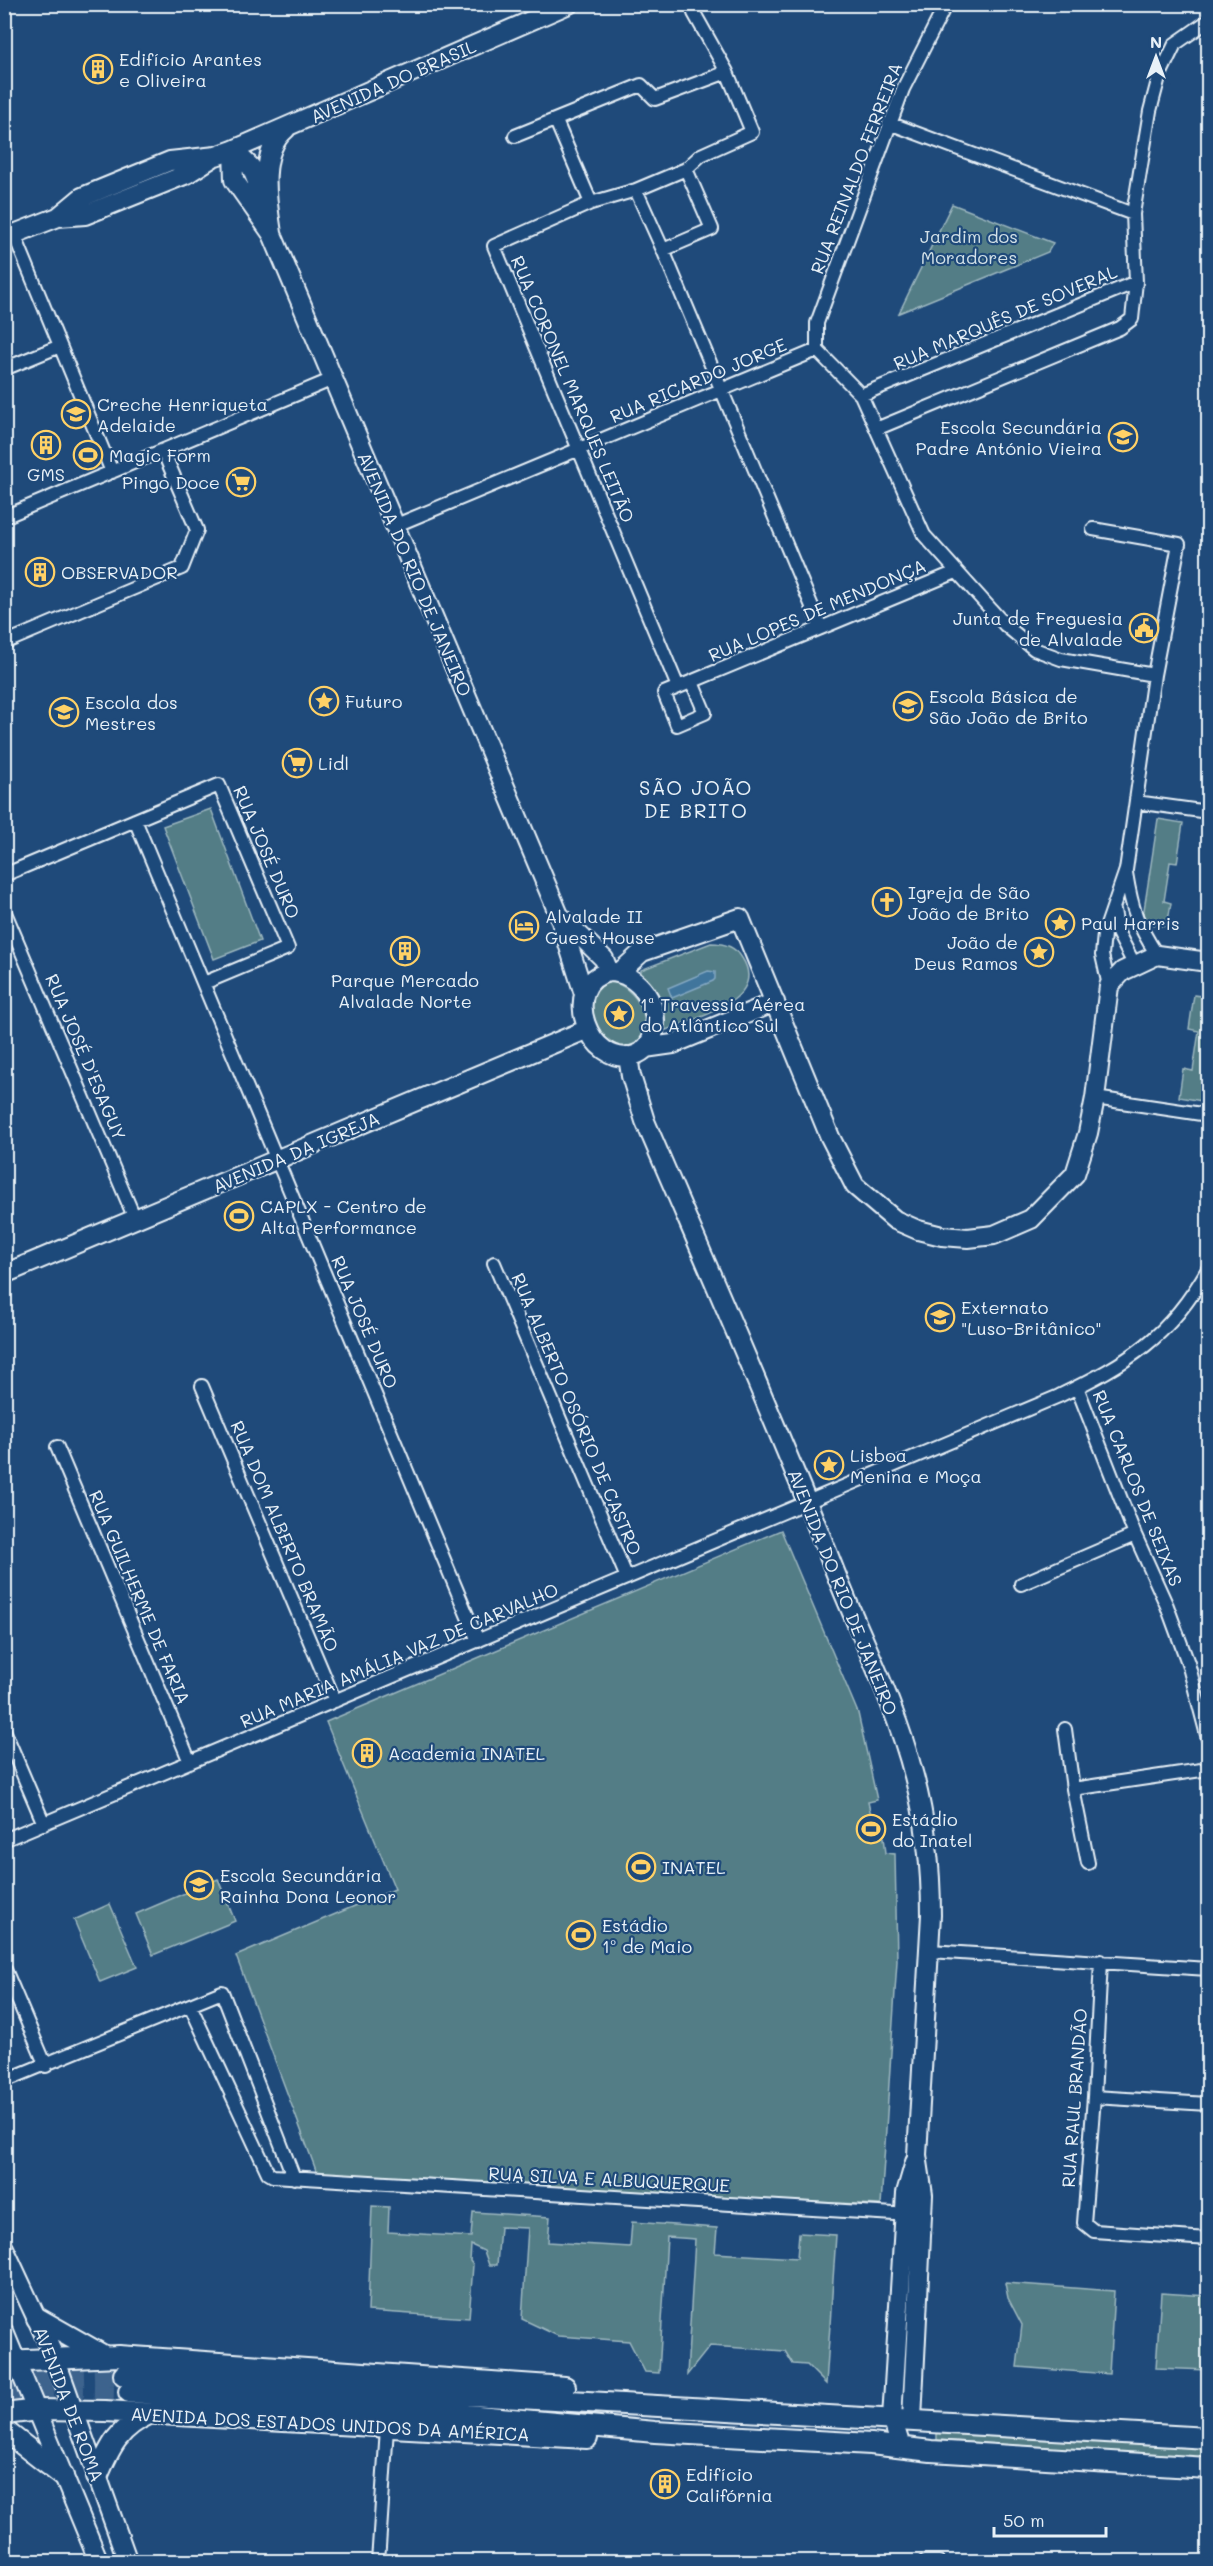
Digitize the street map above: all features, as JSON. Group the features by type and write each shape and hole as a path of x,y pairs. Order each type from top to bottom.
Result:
{"main road":[{"path":"37,2318 104,2356"},
{"name":"AVENIDA DOS ESTADOS UNIDOS DA AMÉRICA","path":"11,2361 104,2356 588,2388 620,2402"},
{"name":"AVENIDA DOS ESTADOS UNIDOS DA AMÉRICA","path":"1209,2438 620,2402 127,2384 655,2432 1209,2468"},
{"name":"AVENIDA DOS ESTADOS UNIDOS DA AMÉRICA","path":"4,2414 38,2410 153,2413 387,2428 627,2439 655,2432"},
{"path":"97,2477 117,2437 133,2421 153,2413"},
{"path":"901,2447 912,2420"},
{"path":"4,2430 63,2476"}],"street":[{"name":"AVENIDA DO BRASIL","path":"9,236 58,217 82,197 170,161 224,153 569,4"},
{"name":"RUA REINALDO FERREIRA","path":"817,350 817,323 889,123 903,89 946,4"},
{"path":"515,136 641,85 655,99 727,72 694,13"},
{"path":"1136,282 1133,214 1150,111 1159,77 1175,44 1209,21"},
{"name":"RUA CORONEL MARQUES LEITÃO","path":"678,687 494,246 591,203 636,190 686,169 701,155 752,132 727,72"},
{"path":"556,121 591,203"},
{"path":"889,123 1133,214"},
{"name":"AVENIDA DO RIO DE JANEIRO","path":"272,234 268,166 271,150 279,134 293,125"},
{"name":"AVENIDA DO RIO DE JANEIRO","path":"224,153 251,167 269,210"},
{"name":"AVENIDA DO RIO DE JANEIRO","path":"224,153 234,180 272,234 559,915 584,994"},
{"path":"663,250 712,229 686,169"},
{"path":"636,190 821,628"},
{"path":"9,236 60,346 112,471"},
{"name":"RUA MARQUÊS DE SOVERAL","path":"861,395 1136,282 1132,319 1120,328 876,429"},
{"path":"4,369 60,346"},
{"path":"817,350 861,395 924,535 1005,625 1034,649 1061,659 1154,675"},
{"name":"RUA RICARDO JORGE","path":"394,526 817,350"},
{"path":"4,517 333,379"},
{"path":"4,643 182,568 196,530 163,451"},
{"path":"614,973 637,983 651,1005 654,1030 645,1048 638,1054 618,1056 604,1049 588,1029 582,1008 584,994 591,981 614,973 642,952 740,918 830,1137 855,1186 895,1220 918,1230 942,1236 968,1238 994,1235 1032,1219 1075,1174 1088,1133 1095,1098 1109,986 1102,955 1104,934 1126,870 1154,675 1179,544 1093,529"},
{"name":"RUA LOPES DE MENDONÇA","path":"678,687 956,572"},
{"path":"678,687 664,693 677,725 705,713 692,682"},
{"name":"RUA JOSÉ DURO","path":"204,983 288,948 219,784 135,820 478,1641"},
{"path":"1136,802 1209,812"},
{"path":"4,874 135,820"},
{"path":"1126,870 1132,909 1140,930 1157,955"},
{"path":"1114,909 1118,933 1134,964"},
{"name":"RUA JOSÉ D'ESAGUY","path":"4,910 135,1219"},
{"name":"AVENIDA DO RIO DE JANEIRO","path":"559,915 604,959 614,973"},
{"path":"1109,986 1123,971 1157,955 1209,962"},
{"path":"645,1048 673,1044 775,1002"},
{"name":"AVENIDA DA IGREJA","path":"4,1274 588,1029"},
{"name":"AVENIDA DO RIO DE JANEIRO","path":"628,1056 631,1076 645,1121 886,1694 914,1776 930,1870 930,1951 917,2155 906,2193 913,2215"},
{"path":"1095,1098 1209,1115"},
{"name":"RUA ALBERTO OSÓRIO DE CASTRO","path":"494,1263 627,1578"},
{"name":"RUA MARIA AMÁLIA VAZ DE CARVALHO","path":"4,1840 1077,1387 1124,1362 1158,1336 1186,1304 1209,1269"},
{"name":"RUA DOM ALBERTO BRAMÃO","path":"202,1386 335,1701"},
{"name":"RUA CARLOS DE SEIXAS","path":"1077,1387 1135,1535 1167,1606 1188,1663 1209,1739"},
{"name":"RUA GUILHERME DE FARIA","path":"57,1447 190,1762"},
{"path":"1021,1584 1135,1535"},
{"path":"1065,1729 1073,1789 1088,1863"},
{"path":"4,1730 44,1824"},
{"path":"1073,1789 1209,1769"},
{"path":"930,1951 1209,1969"},
{"name":"RUA RAUL BRANDÃO","path":"1101,1961 1094,2097 1084,2223 1094,2231 1209,2239"},
{"path":"4,1967 46,2066"},
{"path":"4,2081 46,2066 222,1992 294,2178"},
{"name":"RUA SILVA E ALBUQUERQUE","path":"190,2005 268,2173 294,2178 913,2215"},
{"path":"1094,2097 1209,2104"},
{"path":"901,2447 892,2418 913,2215"},
{"path":"912,2420 913,2215"},
{"name":"AVENIDA DE ROMA","path":"4,2248 55,2358 128,2562"},
{"name":"AVENIDA DE ROMA","path":"4,2332 11,2361 38,2410 99,2562"},
{"path":"378,2562 387,2428"},
{"path":"924,2562 939,2562"}],"green space":[{"name":"Jardim dos Moradores","path":"952,204 1053,243 1048,252 899,313"},
{"path":"211,809 260,941 214,959 163,826"},
{"path":"1158,819 1183,823 1177,863 1170,862 1164,901 1171,903 1167,927 1142,923"},
{"path":"711,943 729,946 739,954 748,973 746,986 737,997 724,1006 666,1030 661,1025 641,978 641,970"},
{"path":"610,982 629,991 642,1008 645,1029 642,1037 634,1044 622,1046 612,1042 602,1034 596,1023 592,1010 593,998 599,988"},
{"path":"1194,995 1208,997 1208,1102 1179,1097 1183,1069 1193,1071 1199,1031 1189,1029"},
{"name":"INATEL","path":"781,1530 858,1713 877,1800 868,1802 876,1838 884,1837 886,1853 895,1854 897,1961 881,2205 495,2188 317,2173 236,1956 395,1889 326,1722"},
{"path":"218,1879 235,1921 153,1955 136,1914"},
{"path":"110,1904 137,1967 100,1982 74,1920"},
{"path":"372,2206 389,2207 388,2232 471,2237 473,2212 550,2217 548,2242 630,2247 632,2222 717,2228 715,2253 797,2258 799,2233 836,2235 826,2384 807,2365 793,2364 785,2351 710,2346 687,2375 695,2239 667,2237 659,2373 645,2372 629,2341 558,2336 522,2319 528,2228 500,2227 497,2265 489,2265 484,2251 471,2245 470,2261 473,2265 469,2318 368,2311"},
{"path":"1005,2283 1114,2291 1109,2374 1017,2367 1022,2325 1008,2298"},
{"path":"1161,2293 1208,2296 1208,2370 1156,2368"},
{"path":"937,2431 1208,2448 1208,2458 937,2440"}],"water":[{"path":"708,971 715,972 713,981 672,998 668,988"}],"tunnel":[{"path":"4,2379 124,2375"},
{"path":"4,2395 83,2391 129,2392"}],"place":[{"name":"Edifício Arantes e Oliveira","path":"98,69"},
{"name":"Creche Henriqueta Adelaide","path":"76,414"},
{"name":"Escola Secundária Padre António Vieira","path":"1123,437"},
{"name":"GMS","path":"46,445"},
{"name":"Magic Form","path":"88,455"},
{"name":"Pingo Doce","path":"241,482"},
{"name":"OBSERVADOR","path":"40,572"},
{"name":"Junta de Freguesia de Alvalade","path":"1144,628"},
{"name":"Futuro","path":"324,701"},
{"name":"Escola Básica de São João de Brito","path":"908,706"},
{"name":"Escola dos Mestres","path":"64,712"},
{"name":"Lidl","path":"297,763"},
{"name":"Igreja de São João de Brito","path":"887,902"},
{"name":"Paul Harris","path":"1060,923"},
{"name":"Alvalade II Guest House","path":"524,926"},
{"name":"Parque Mercado Alvalade Norte","path":"405,951"},
{"name":"João de Deus Ramos","path":"1039,952"},
{"name":"1ª Travessia Aérea do Atlântico Sul","path":"619,1014"},
{"name":"CAPLX - Centro de Alta Performance","path":"239,1216"},
{"name":"Externato \"Luso-Britânico\"","path":"940,1317"},
{"name":"Lisboa Menina e Moça","path":"829,1465"},
{"name":"Academia INATEL","path":"367,1753"},
{"name":"Estádio do Inatel","path":"871,1829"},
{"name":"INATEL","path":"641,1867"},
{"name":"Escola Secundária Rainha Dona Leonor","path":"199,1885"},
{"name":"Estádio 1º de Maio","path":"581,1935"},
{"name":"Edifício Califórnia","path":"665,2484"}],"district":[{"name":"SÃO JOÃO DE BRITO","path":"696,798"}]}
